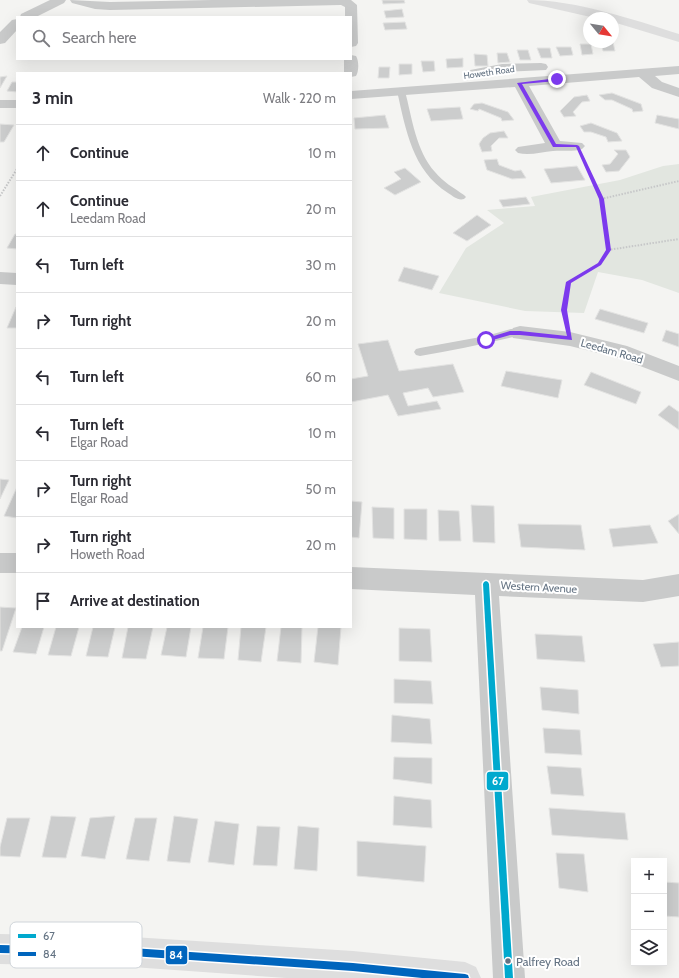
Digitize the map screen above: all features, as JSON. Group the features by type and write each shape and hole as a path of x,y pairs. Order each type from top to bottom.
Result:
{"street":[{"path":"28,16 60,0"},
{"path":"76,0 86,3 110,6 343,2 351,5 351,16"},
{"path":"533,0 629,22 679,38"},
{"path":"0,39 16,24"},
{"name":"Howeth Road","path":"373,93 502,68 551,66 652,58"},
{"path":"351,60 351,72"},
{"name":"Howeth Road","path":"352,95 679,70"},
{"path":"641,72 657,85 679,93"},
{"path":"520,83 555,146"},
{"path":"0,104 16,104"},
{"path":"523,150 555,146 577,146"},
{"name":"Leedam Road","path":"520,333 570,339 627,353 679,374"},
{"path":"0,562 16,563"},
{"name":"Western Avenue","path":"352,578 643,591 679,585"},
{"path":"486,584 509,978"},
{"path":"0,949 10,949"},
{"path":"142,953 352,972 465,978"}],"lane":[{"path":"401,91 417,151 424,164 439,182 460,197"},
{"path":"420,352 486,340 510,333 520,333"}],"path":[{"path":"570,339 564,310 569,282 600,264 608,250 601,199 577,146"},
{"path":"0,196 16,171"},
{"path":"601,199 679,181"},
{"path":"608,250 679,239"}],"shaded area":[{"path":"679,164 679,293 642,280 598,272 584,313 525,311 439,293 466,248 504,223 487,210 535,206 531,197 620,180 663,166"}],"building":[{"path":"382,0 404,0 405,3 383,4"},
{"path":"402,9 404,17 386,18 384,11"},
{"path":"405,22 407,29 385,30 383,23"},
{"path":"580,44 583,44 583,48 592,48 593,54 582,55"},
{"path":"556,47 571,47 573,55 560,56"},
{"path":"537,48 550,48 552,58 541,58"},
{"path":"602,48 614,48 615,51 603,51"},
{"path":"517,50 528,50 531,60 520,60"},
{"path":"497,53 507,53 510,62 498,63"},
{"path":"474,54 487,55 488,66 475,66"},
{"path":"463,58 463,67 447,68 446,59"},
{"path":"421,61 434,61 435,71 423,72"},
{"path":"399,64 412,64 412,74 399,75"},
{"path":"379,67 390,67 389,78 378,78"},
{"path":"7,76 0,88 0,77"},
{"path":"12,82 16,82 16,92 7,91"},
{"path":"612,93 641,104 643,111 633,112 632,109 612,100 605,100 599,95"},
{"path":"587,95 590,101 582,102 573,112 576,116 564,117 560,111 574,97"},
{"path":"482,103 508,112 514,120 502,121 501,118 479,109 478,111 470,109 474,104"},
{"path":"460,107 463,119 431,121 427,109"},
{"path":"385,115 389,128 355,129 354,118"},
{"path":"657,115 679,119 679,129 655,123"},
{"path":"591,123 617,133 622,141 608,142 606,137 591,132 584,132 580,126"},
{"path":"0,124 14,125 4,142 0,142"},
{"path":"504,131 508,138 499,138 491,146 492,151 482,152 479,144 483,138 490,133"},
{"path":"614,150 626,150 630,157 619,171 606,172 602,165 610,164 618,154"},
{"path":"497,159 499,165 515,171 521,170 526,178 512,179 487,170 484,160"},
{"path":"577,166 585,180 551,183 544,169"},
{"path":"405,168 421,182 395,195 384,188 401,179 394,172"},
{"path":"526,197 530,204 503,207 499,200"},
{"path":"477,215 491,225 467,241 453,233"},
{"path":"15,234 16,234 16,249 7,248"},
{"path":"404,267 439,276 432,290 398,281"},
{"path":"16,307 16,328 7,328"},
{"path":"600,309 648,323 644,333 595,319"},
{"path":"666,330 679,334 679,347 662,341"},
{"path":"388,340 399,371 453,364 464,392 433,397 428,388 403,393 408,406 437,401 441,409 398,416 388,395 352,402 352,379 368,376 358,344"},
{"path":"506,371 562,380 558,398 501,386"},
{"path":"591,372 641,392 636,404 584,385"},
{"path":"669,405 679,412 679,430 658,415"},
{"path":"0,479 9,480 0,499"},
{"path":"16,489 16,518 4,516"},
{"path":"352,501 362,502 359,538 352,537"},
{"path":"471,505 494,506 495,543 473,542"},
{"path":"372,507 394,508 394,539 373,538"},
{"path":"404,509 427,509 427,540 404,539"},
{"path":"438,510 459,511 461,541 439,541"},
{"path":"679,514 679,534 668,521"},
{"path":"518,524 581,525 585,550 521,547"},
{"path":"650,525 658,543 613,547 609,529"},
{"path":"0,607 16,608 2,651 0,651"},
{"path":"22,628 44,628 36,654 13,652"},
{"path":"56,628 79,628 71,656 48,655"},
{"path":"93,628 115,628 108,657 86,656"},
{"path":"128,628 153,628 146,659 122,658"},
{"path":"167,628 191,628 186,657 161,655"},
{"path":"203,628 228,628 224,659 198,658"},
{"path":"241,628 266,628 261,662 238,660"},
{"path":"281,628 302,628 301,663 277,661"},
{"path":"318,628 341,628 338,665 314,662"},
{"path":"399,628 430,629 432,662 399,661"},
{"path":"535,634 582,636 585,662 537,659"},
{"path":"679,642 679,666 661,667 653,644"},
{"path":"394,679 431,681 433,704 394,703"},
{"path":"540,687 578,690 579,714 542,710"},
{"path":"392,715 430,719 432,744 391,742"},
{"path":"543,728 580,730 582,755 545,753"},
{"path":"394,757 432,758 432,784 393,779"},
{"path":"547,766 581,768 584,796 551,794"},
{"path":"394,796 431,800 432,828 393,825"},
{"path":"549,808 625,813 628,840 552,835"},
{"path":"51,816 76,817 66,858 42,857"},
{"path":"115,816 105,859 81,856 90,818"},
{"path":"174,816 198,819 190,863 167,861"},
{"path":"7,818 30,818 20,857 0,856 0,847"},
{"path":"135,818 157,818 149,861 126,859"},
{"path":"215,821 239,824 234,865 208,862"},
{"path":"257,826 280,827 277,866 253,865"},
{"path":"298,826 319,828 317,871 294,869"},
{"path":"357,841 426,846 424,882 357,876"},
{"path":"556,853 584,854 588,892 559,888"},
{"path":"667,882 679,883 679,917 667,916"}],"transit line":[{"name":"67","path":"486,584 509,978"},
{"name":"84","path":"0,949 10,949"},
{"name":"84","path":"142,953 353,967 465,978"}],"place":[{"name":"Palfrey Road","path":"508,961"}],"route":[{"path":"486,340 510,333 570,339 564,310 569,282 600,264 608,250 601,199 577,146 555,146 520,83 557,79"}]}
